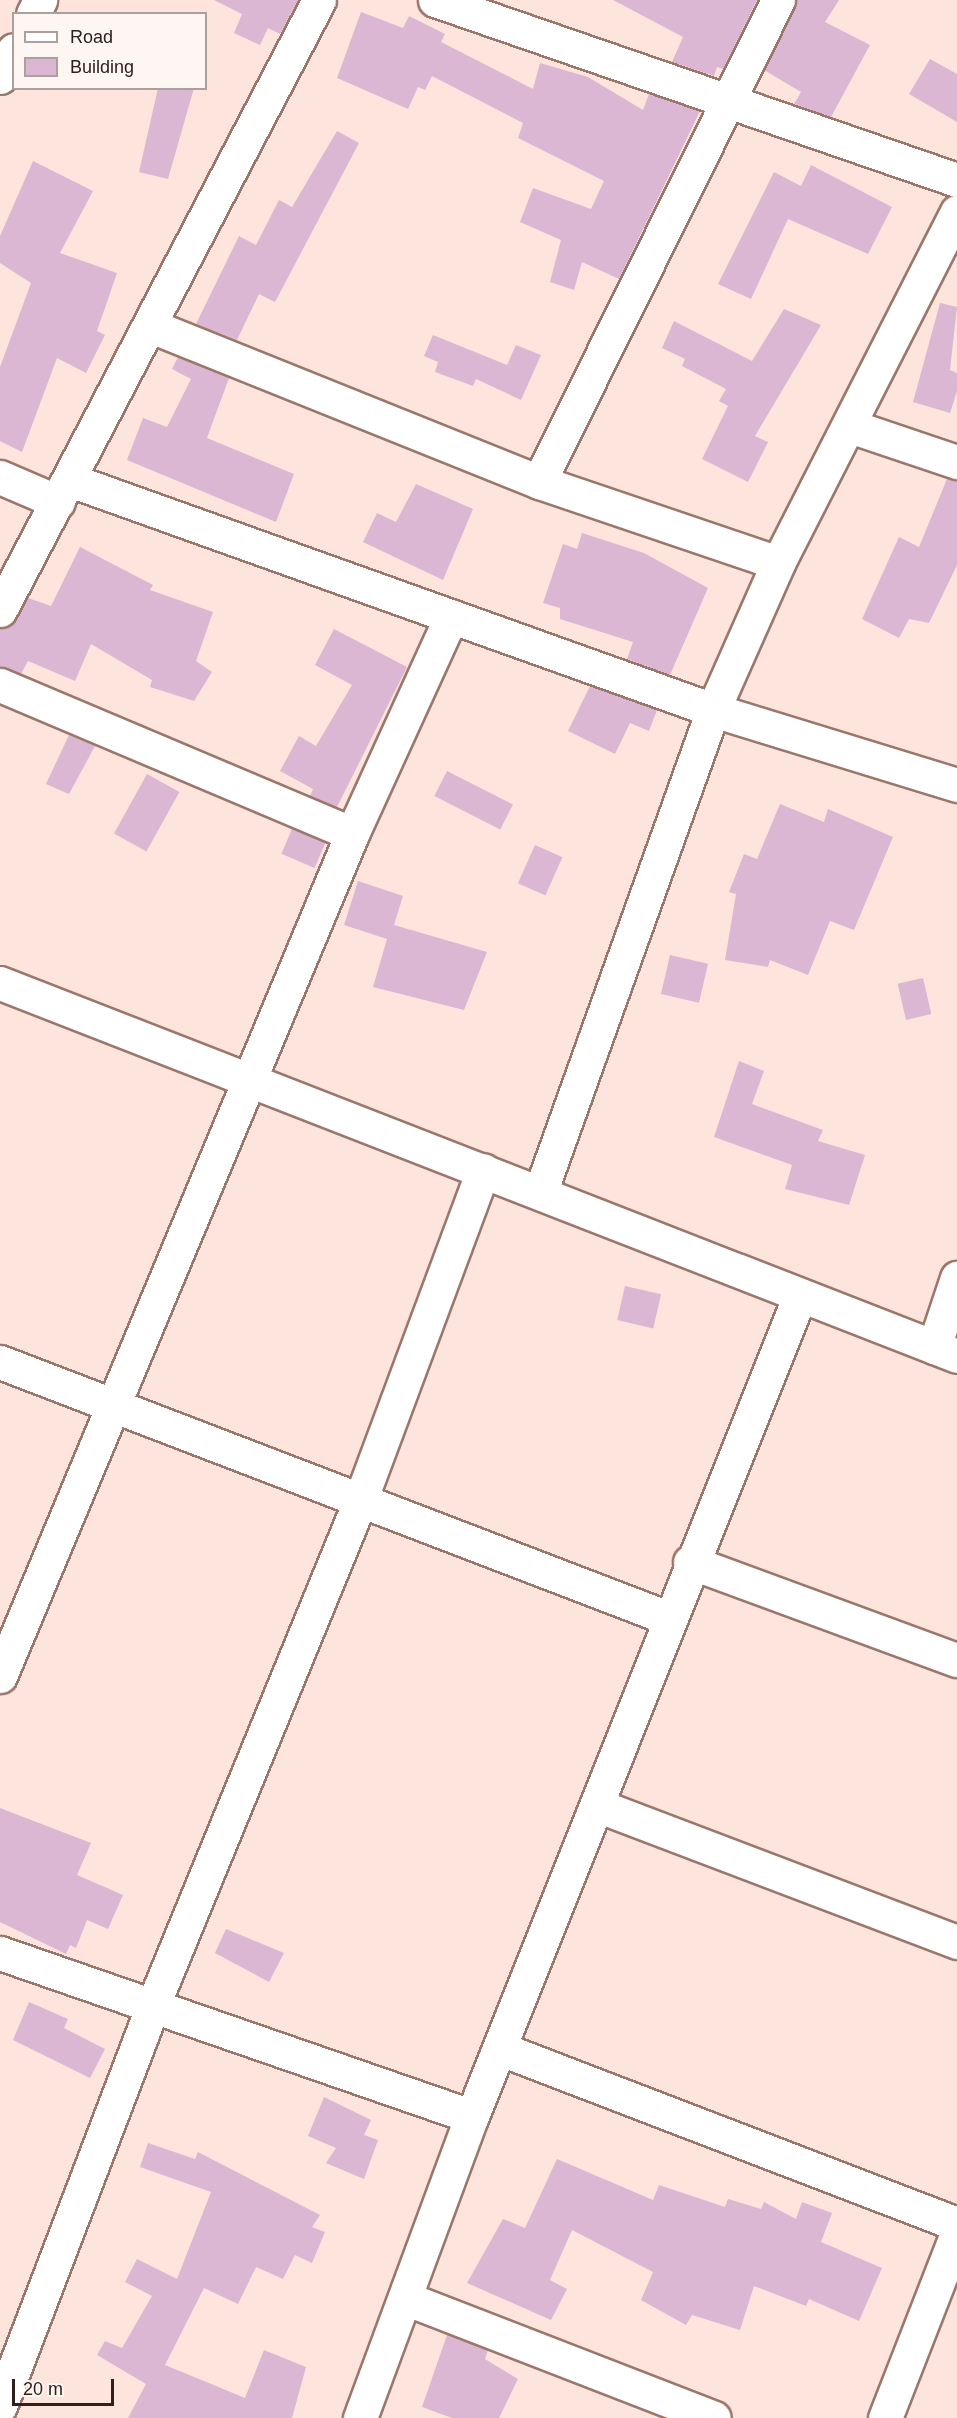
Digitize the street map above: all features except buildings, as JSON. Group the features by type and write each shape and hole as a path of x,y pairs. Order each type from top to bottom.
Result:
{"street":[{"path":"0,610 151,326 319,0"},
{"path":"435,0 957,180"},
{"path":"539,482 778,0"},
{"path":"0,76 12,54"},
{"path":"541,1190 713,710 778,563 850,426 957,212"},
{"path":"151,326 539,482 778,563"},
{"path":"850,426 957,462"},
{"path":"0,477 64,491 451,617 713,710 957,785"},
{"path":"2,1664 115,1409 246,1082 352,834 451,617"},
{"path":"0,685 352,834"},
{"path":"0,983 246,1082 541,1190 800,1295 946,1351 957,1278"},
{"path":"0,2406 153,2005 360,1501 483,1170"},
{"path":"360,2418 472,2116 599,1806 690,1562 800,1295"},
{"path":"0,1362 115,1409 668,1618"},
{"path":"690,1562 957,1660"},
{"path":"599,1806 957,1942"},
{"path":"0,1953 472,2116"},
{"path":"501,2049 957,2224"},
{"path":"885,2418 957,2233"},
{"path":"405,2298 714,2418"}]}
